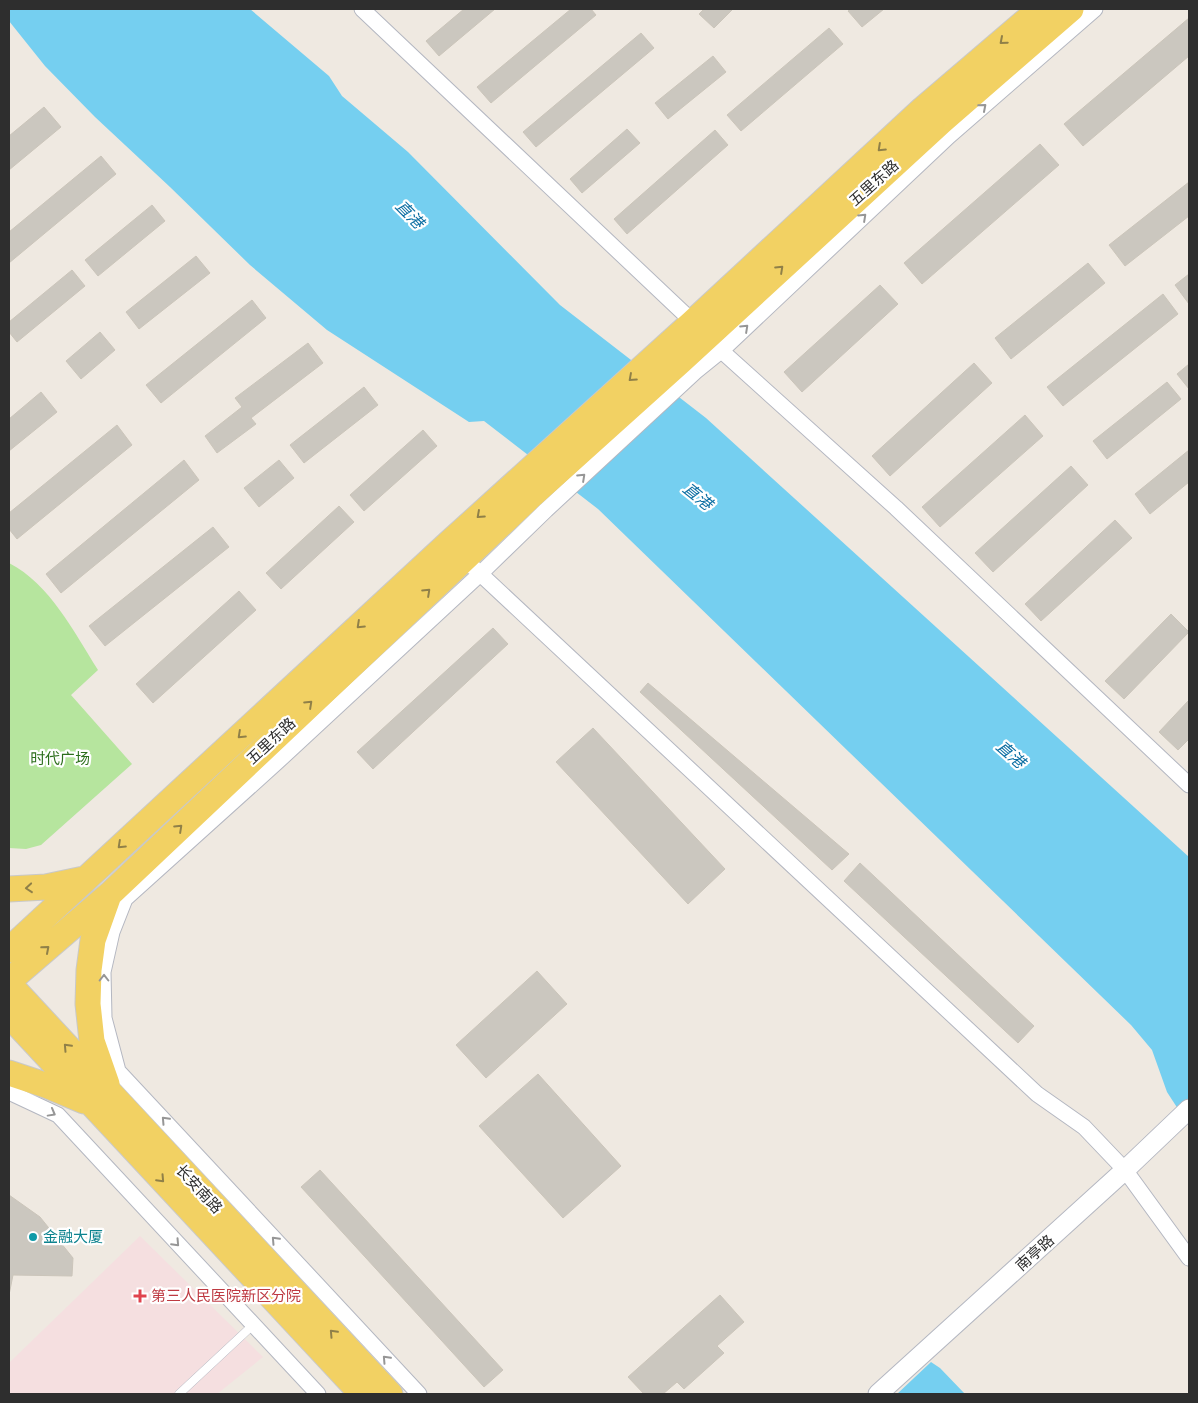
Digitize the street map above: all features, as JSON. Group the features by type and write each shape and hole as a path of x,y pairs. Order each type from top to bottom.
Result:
{"main road":[{"name":"五里东路","path":"707,337 923,110 1040,9"},
{"name":"五里东路","path":"9,982 110,894 530,496 942,122 1071,9"},
{"name":"五里东路","path":"9,950 84,879 464,558"},
{"path":"9,889 46,887 84,879"},
{"path":"9,1073 48,1086 102,1100 88,1004 89,970 93,940 110,894"},
{"name":"长安南路","path":"9,982 102,1100 362,1394"},
{"name":"长安南路","path":"9,1016 102,1100 390,1394"}],"street":[{"path":"362,9 707,337 896,508 1189,785"},
{"path":"707,337 949,136 1095,9"},
{"path":"419,1394 118,1071 104,1018 103,972 112,932 125,899 276,763 464,558 1037,1094 1084,1127 1125,1170 1189,1258"},
{"path":"9,1092 58,1115 318,1394"},
{"name":"南亭路","path":"878,1394 1125,1170 1189,1109"}],"lane":[{"path":"179,1394 253,1325"}],"shaded area":[{"name":"第三人民医院新区分院","path":"140,1236 263,1357 217,1394 9,1394 9,1363"}],"green space":[{"name":"时代广场","path":"9,563 24,572 49,596 98,670 71,695 132,764 41,845 26,849 9,848"}],"water":[{"name":"直港","path":"9,9 250,9 329,76 342,96 408,152 560,305 706,418 1189,857 1189,1126 1167,1092 1152,1050 1131,1025 598,509 484,421 469,422 327,330 250,265 95,117 45,66 9,21"},
{"path":"931,1362 940,1368 965,1394 897,1394"}],"building":[{"path":"464,9 495,9 439,56 426,41"},
{"path":"571,9 591,9 596,15 491,103 477,87"},
{"path":"704,9 733,9 714,28 699,14"},
{"path":"851,9 884,9 862,27 848,11"},
{"path":"1189,18 1189,56 1083,146 1064,124"},
{"path":"829,28 843,44 741,131 727,115"},
{"path":"641,33 654,48 536,147 523,132"},
{"path":"713,56 726,72 668,119 655,103"},
{"path":"44,107 61,127 9,170 9,136"},
{"path":"627,129 640,143 582,193 570,179"},
{"path":"715,130 728,145 627,234 614,219"},
{"path":"1040,144 1059,165 922,284 904,263"},
{"path":"101,156 116,174 9,263 9,232"},
{"path":"1189,182 1189,216 1125,266 1109,245"},
{"path":"152,205 165,221 98,276 85,260"},
{"path":"196,256 210,273 139,329 126,312"},
{"path":"1088,263 1105,283 1011,359 995,338"},
{"path":"72,270 85,286 17,342 9,332 9,322"},
{"path":"1189,274 1189,304 1175,285"},
{"path":"880,285 898,304 802,392 784,372"},
{"path":"1163,294 1178,314 1063,406 1047,387"},
{"path":"252,300 266,318 161,403 146,385"},
{"path":"100,332 115,350 81,379 66,361"},
{"path":"308,343 323,363 251,418 256,424 217,453 205,436 242,407 235,398"},
{"path":"974,363 992,383 890,476 872,456"},
{"path":"1189,364 1189,389 1177,374"},
{"path":"1167,382 1181,399 1107,459 1093,441"},
{"path":"364,387 378,405 304,463 290,445"},
{"path":"41,392 57,412 9,451 9,419"},
{"path":"1025,415 1043,436 940,527 922,507"},
{"path":"117,425 132,445 17,539 9,529 9,513"},
{"path":"423,430 437,446 364,511 350,495"},
{"path":"1189,450 1189,482 1150,514 1135,494"},
{"path":"184,460 199,480 61,593 46,574"},
{"path":"279,460 294,478 259,507 244,488"},
{"path":"1071,466 1088,485 993,572 975,553"},
{"path":"339,506 354,522 281,589 266,573"},
{"path":"1115,520 1132,538 1041,621 1025,604"},
{"path":"213,527 229,547 105,646 89,626"},
{"path":"239,591 256,610 153,703 136,684"},
{"path":"1171,614 1189,632 1124,699 1105,681"},
{"path":"493,628 508,644 373,769 357,752"},
{"path":"648,683 849,854 832,870 640,692"},
{"path":"1189,700 1189,739 1178,750 1159,732"},
{"path":"593,728 725,869 688,904 556,762"},
{"path":"860,863 1034,1026 1018,1043 844,881"},
{"path":"537,971 567,1004 486,1078 456,1045"},
{"path":"538,1074 621,1166 563,1218 479,1126"},
{"path":"320,1170 503,1370 484,1387 301,1187"},
{"name":"金融大厦","path":"9,1195 40,1217 73,1258 72,1276 13,1275 9,1295"},
{"path":"720,1295 744,1322 717,1346 724,1353 684,1389 677,1382 663,1394 644,1394 628,1377"}],"place":[{"name":"金融大厦","path":"33,1237"},
{"name":"第三人民医院新区分院","path":"140,1296"}]}
